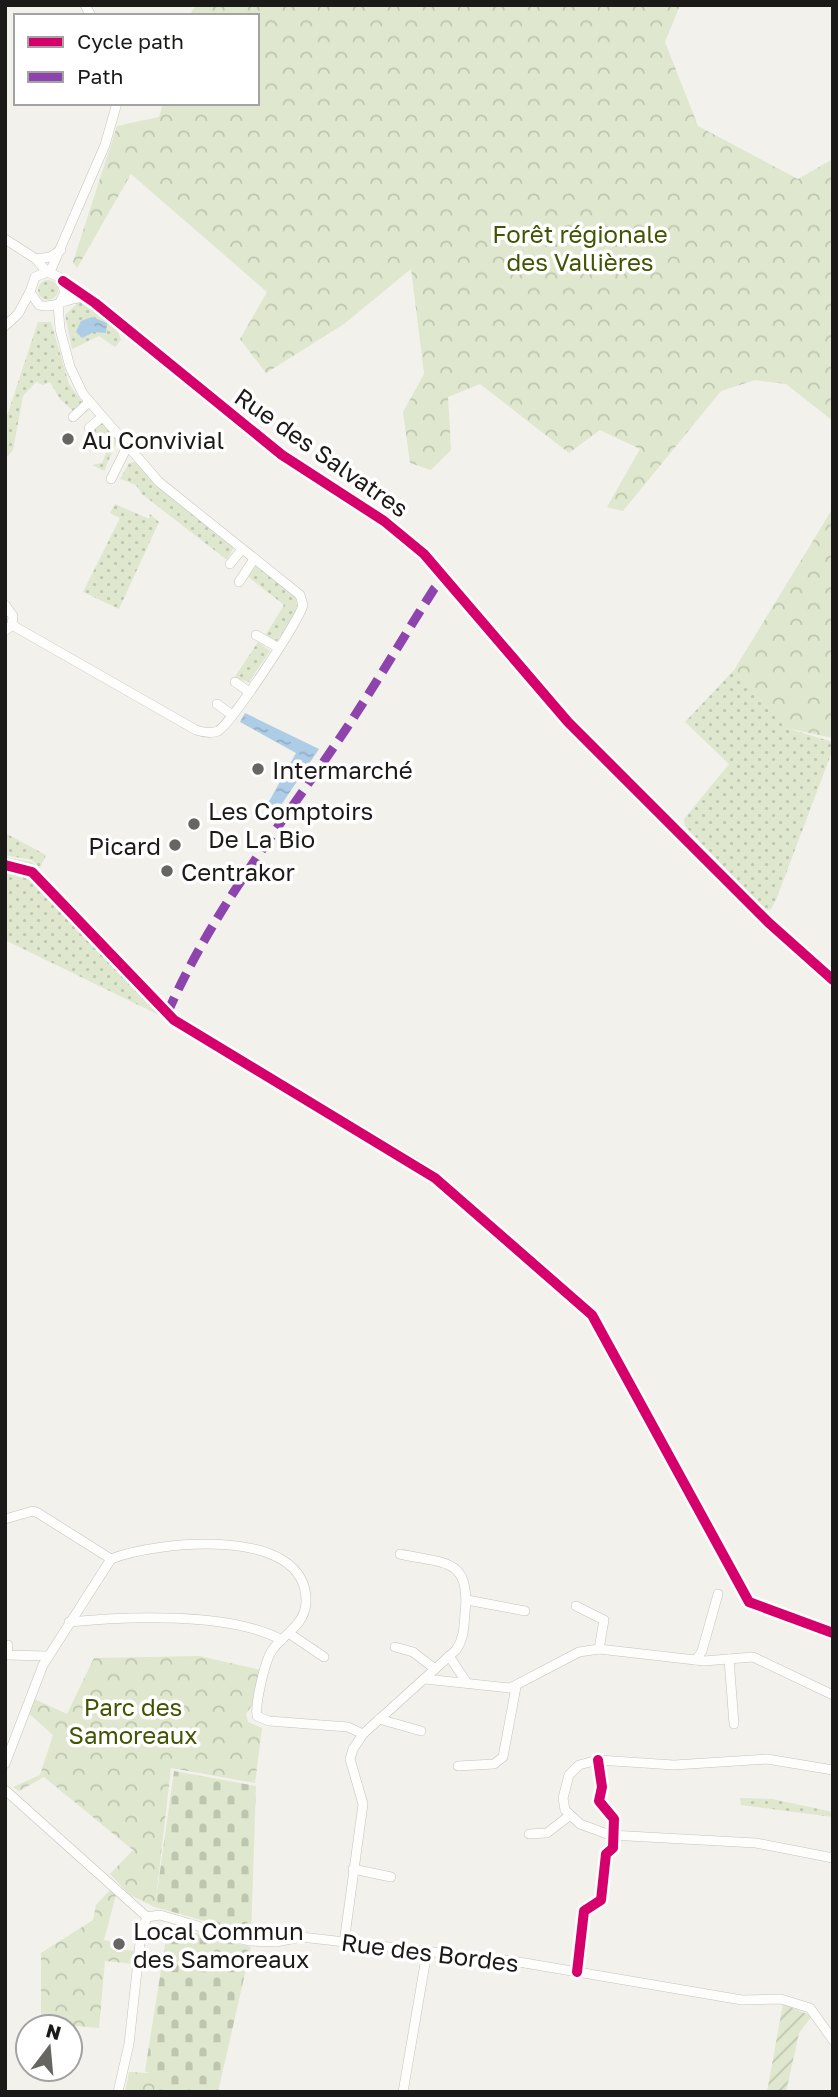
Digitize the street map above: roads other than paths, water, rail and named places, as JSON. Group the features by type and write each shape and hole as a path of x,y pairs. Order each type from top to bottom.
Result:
{"street":[{"path":"33,281 48,272 63,248 105,145 116,105"},
{"path":"5,239 61,279"},
{"path":"33,257 50,257 63,248"},
{"path":"5,605 12,612 9,628 201,732 219,730 302,619 303,605 300,595 159,482 74,382 60,329 59,303 65,292 61,279 63,248"},
{"path":"5,326 18,314 30,292 33,257"},
{"name":"Rue des Salvatres","path":"61,279 282,455 406,538 446,577 568,722 769,923 833,980"},
{"path":"30,292 60,329"},
{"path":"18,314 72,297 88,298"},
{"path":"73,417 89,402"},
{"path":"89,428 102,417"},
{"path":"111,479 127,447"},
{"path":"230,564 242,549"},
{"path":"239,582 254,559"},
{"path":"256,635 279,648"},
{"path":"235,682 248,691"},
{"path":"217,704 232,715"},
{"path":"5,1519 33,1511 111,1559"},
{"path":"5,1764 48,1657 111,1559 158,1547 191,1545 266,1551 285,1559 298,1574 304,1588 304,1612 268,1658 257,1717 269,1721 348,1727 363,1734"},
{"path":"344,1943 363,1804 350,1759 353,1749 363,1734 425,1679 462,1640 467,1600 466,1581 460,1571 400,1554"},
{"path":"696,1660 702,1651 718,1594"},
{"path":"467,1600 526,1611"},
{"path":"576,1606 604,1620 599,1649"},
{"path":"69,1622 218,1622 286,1637 324,1657"},
{"path":"8,1645 7,1655 48,1657"},
{"path":"395,1647 414,1652 435,1669"},
{"path":"425,1679 516,1686 579,1652 599,1649 696,1660 753,1657 833,1695"},
{"path":"449,1656 467,1683"},
{"path":"729,1659 734,1724"},
{"path":"457,1766 494,1764 503,1757 516,1686"},
{"path":"379,1719 421,1731"},
{"path":"833,1770 767,1759 674,1765 598,1760 579,1765 564,1785 563,1798 569,1816 587,1828 610,1835 756,1843 833,1858"},
{"path":"5,1790 147,1917 141,1934 129,2044 118,2092"},
{"path":"528,1834 547,1833 569,1816"},
{"path":"354,1869 391,1877"},
{"name":"Rue des Bordes","path":"147,1917 160,1916 249,1941 281,1941 301,1937 524,1963 742,2000 786,2000 810,2008 833,2040"},
{"path":"403,2092 427,1952"}],"water":[{"path":"92,317 107,323 106,333 94,332 82,338 76,332 81,321"},
{"path":"245,713 319,749 277,811 267,805 296,753 240,722"}],"place":[{"name":"Au Convivial","path":"68,439"},
{"name":"Intermarché","path":"258,769"},
{"name":"Les Comptoirs De La Bio","path":"194,824"},
{"name":"Picard","path":"175,845"},
{"name":"Centrakor","path":"167,871"},
{"name":"Local Commun des Samoreaux","path":"119,1944"}],"park label":[{"name":"Forêt régionale des Vallières","path":"580,247"},
{"name":"Parc des Samoreaux","path":"133,1720"}]}
